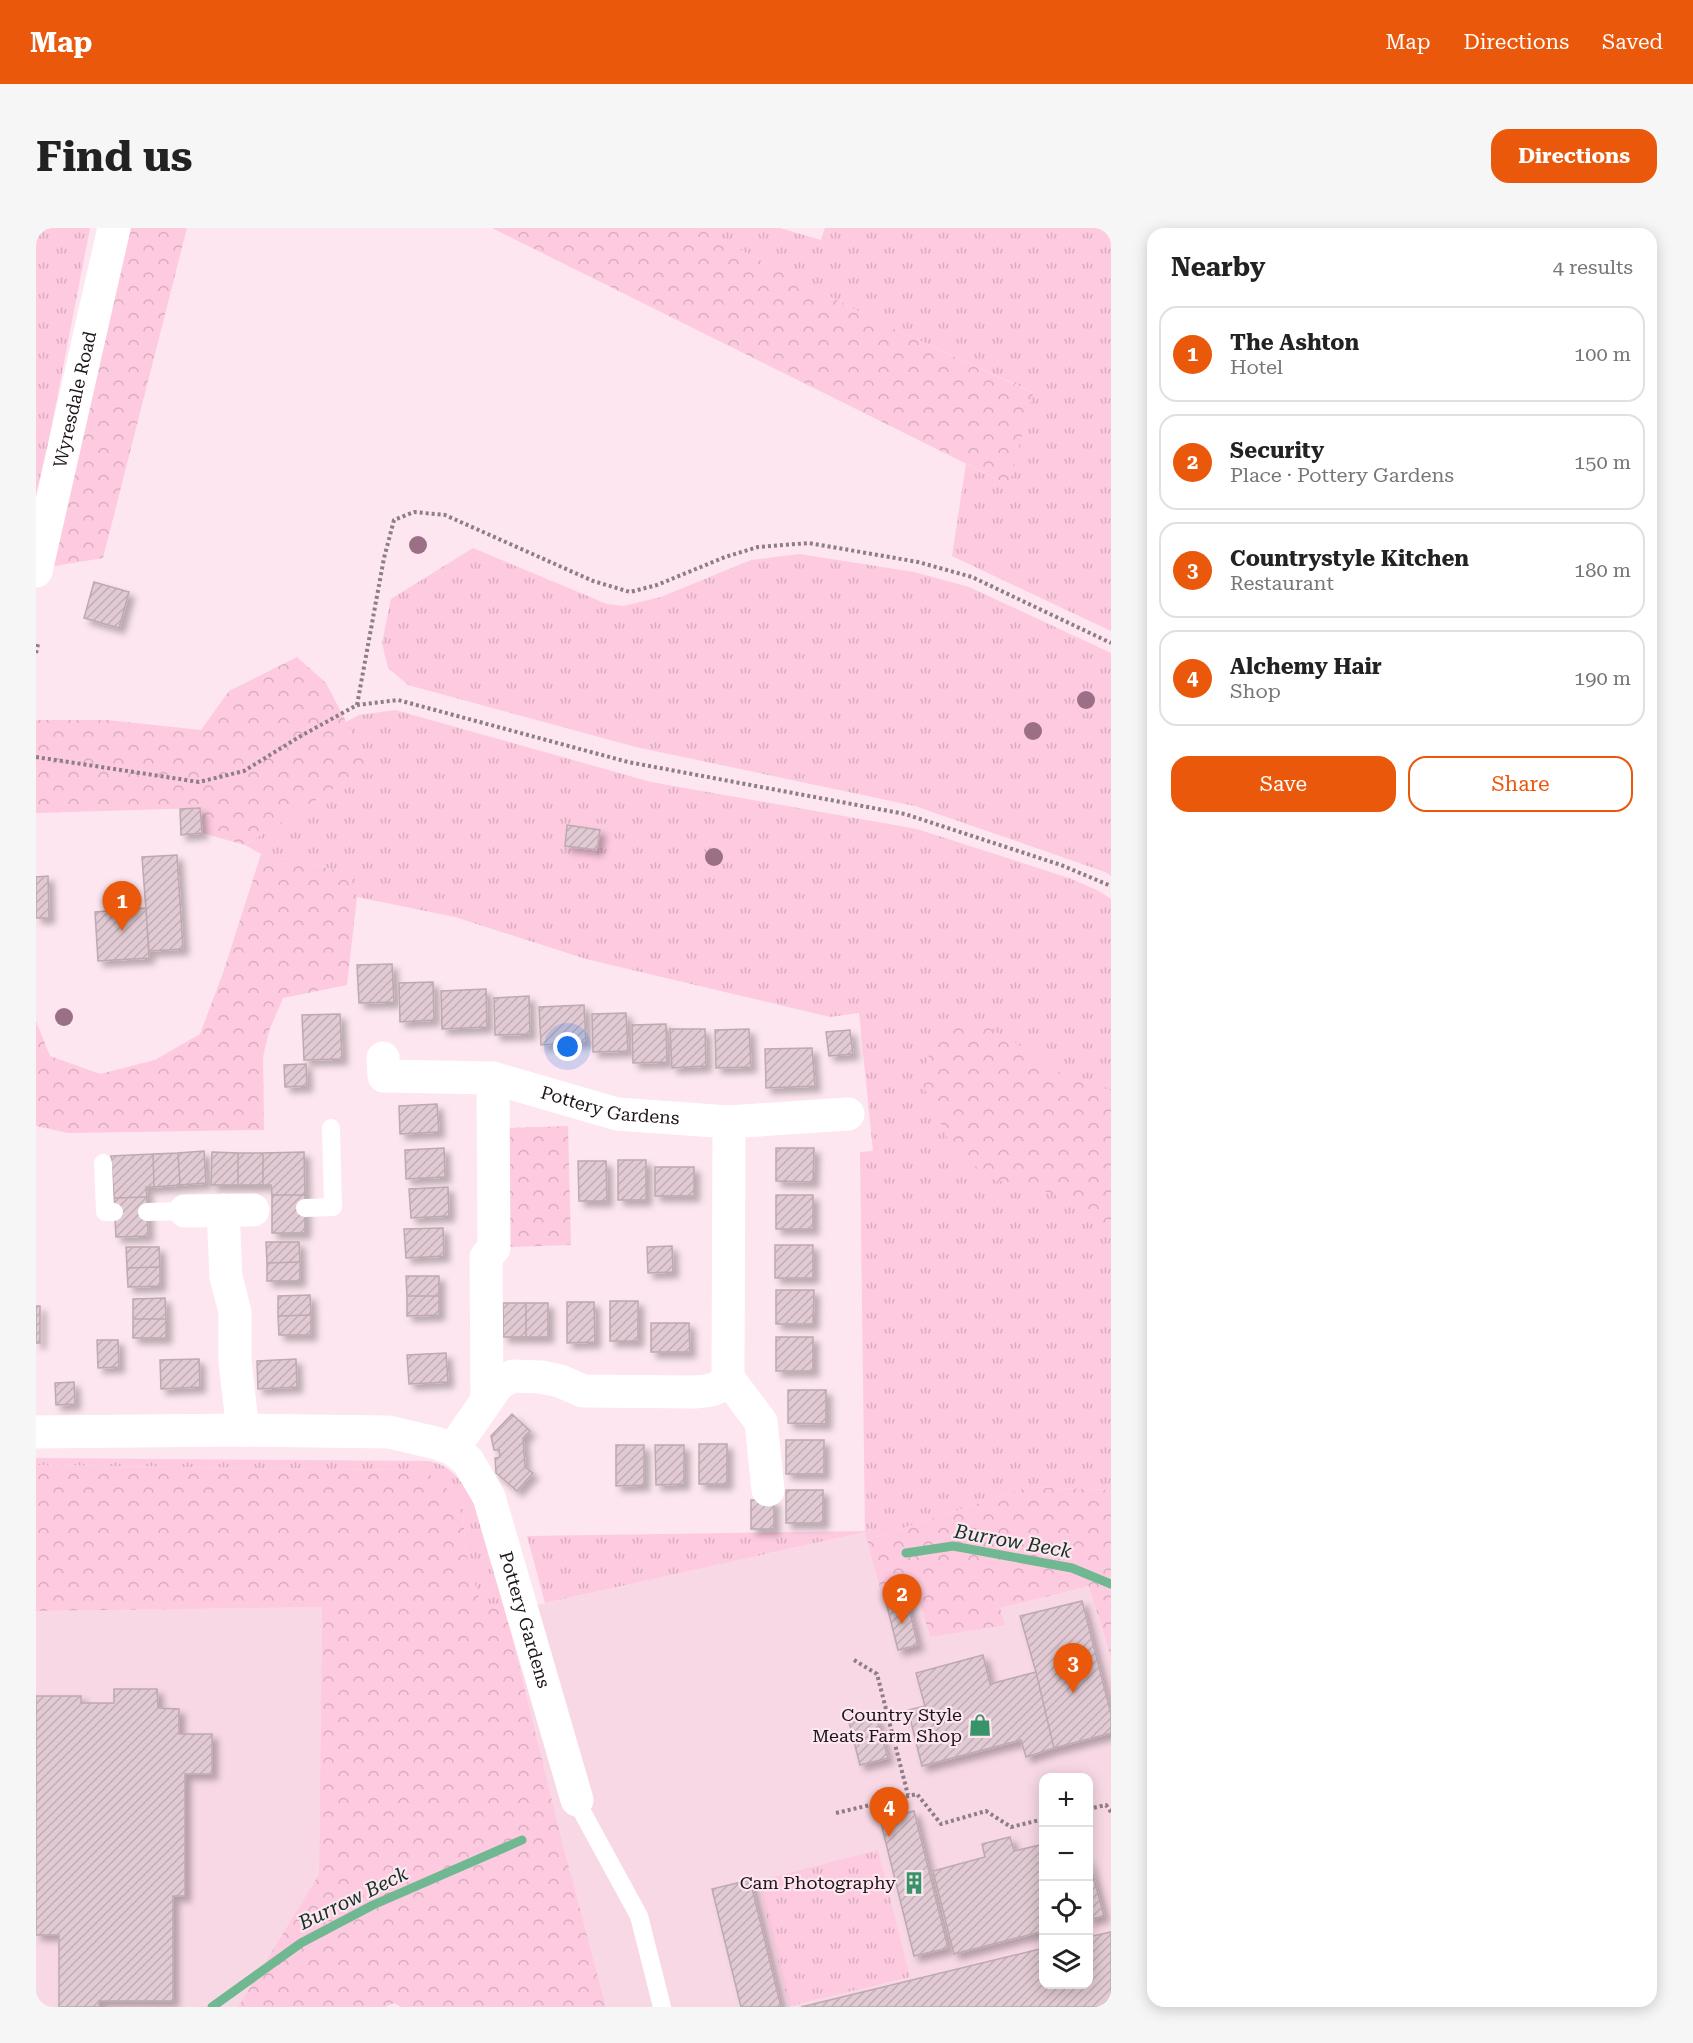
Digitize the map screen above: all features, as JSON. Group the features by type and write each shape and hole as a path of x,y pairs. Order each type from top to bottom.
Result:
{"street":[{"name":"Wyresdale Road","path":"36,571 114,228"},
{"name":"Pottery Gardens","path":"383,1058 384,1076 493,1078 617,1114 729,1122 848,1114"},
{"path":"487,1400 486,1257 494,1248 493,1078"},
{"path":"453,1449 499,1383 513,1376 541,1377 560,1381 583,1391 695,1392 714,1390 723,1385 728,1378 729,1122"},
{"path":"185,1211 250,1210 226,1277 235,1312 236,1362 243,1430"},
{"path":"728,1378 761,1422 768,1490"},
{"name":"Pottery Gardens","path":"36,1432 243,1430 389,1432 453,1449 468,1461 489,1497 577,1800"}],"lane":[{"path":"305,1208 333,1207 331,1128"},
{"path":"103,1163 105,1212 114,1212"},
{"path":"147,1212 185,1211"},
{"path":"577,1800 639,1916 662,2007"}],"path":[{"path":"357,705 384,558 394,520 414,512 445,515 593,581 630,592 657,585 725,557 758,547 809,543 918,562 972,577 1111,643"},
{"path":"36,652 38,644"},
{"path":"36,757 199,782 244,771 357,705 398,700 628,762 905,814 1061,865 1111,886"},
{"path":"854,1660 877,1674 908,1796"},
{"path":"836,1813 917,1794 941,1824 986,1811 1011,1827 1039,1820"},
{"path":"1093,1808 1106,1805 1111,1812"}],"shaded area":[{"path":"865,1532 881,1590 914,1581 1004,1625 999,1608 1089,1586 1111,1658 1111,2007 606,2007 562,1841 506,1612"},
{"path":"322,1607 319,1874 238,2007 36,2007 36,1611"}],"green space":[{"path":"36,228 90,228 36,507"},
{"path":"131,228 187,228 103,558 49,567"},
{"path":"492,228 698,228 879,322 1033,393 1009,485"},
{"path":"698,228 780,228 821,240 825,228 1111,228 1111,631 952,556 966,464 1009,485 1032,392 879,322"},
{"path":"473,548 607,604 623,606 661,597 751,560 799,554 914,572 969,587 1111,653 1111,876 915,806 636,747 408,685 388,668 382,643 391,599"},
{"path":"297,657 326,683 369,766 245,845 202,833 200,808 36,813 36,720 107,720 201,730 229,691"},
{"path":"395,710 651,782 917,829 1069,878 1111,899 1111,1490 1028,1487 867,1540 865,1532 545,1603 527,1536 865,1531 860,1152 873,1151 859,1013 830,1017 586,959 455,917 357,897 349,873 261,854 245,845 369,766 346,722 359,715"},
{"path":"261,854 349,873 357,897 347,985 283,998 269,1031 263,1057 264,1130 68,1133 36,1126 36,1021 50,1056 100,1074 155,1060 200,1034 223,973"},
{"path":"959,1022 987,1027 1017,1044 1052,1069 1090,1085 1111,1090 1111,1229 1066,1198 1031,1187 994,1180 953,1150 921,1081 930,1052"},
{"path":"568,1126 571,1245 506,1247 504,1128"},
{"path":"36,1458 427,1461 438,1464 458,1479 469,1494 478,1513 506,1612 480,1602 466,1553 463,1516 407,1470 36,1465"},
{"path":"36,1465 407,1470 429,1474 446,1487 463,1516 466,1553 480,1601 506,1612 562,1841 606,2007 401,2007 394,2003 385,2007 238,2007 319,1874 322,1607 36,1611"},
{"path":"1028,1487 1111,1490 1111,1658 1089,1586 1000,1608 1005,1625 930,1637 914,1581 881,1591 867,1540"},
{"path":"878,1850 910,1977 789,2006 758,1881"}],"building":[{"path":"94,582 129,592 119,628 84,618"},
{"path":"200,808 202,833 181,835 180,809"},
{"path":"567,825 600,830 597,850 565,846"},
{"path":"177,855 183,949 149,951 142,857"},
{"path":"48,876 49,918 36,918 36,877"},
{"path":"146,908 149,958 98,961 95,912"},
{"path":"392,964 394,1002 359,1003 357,965"},
{"path":"433,982 434,1020 400,1022 399,983"},
{"path":"486,989 487,1027 442,1029 441,991"},
{"path":"529,996 530,1034 495,1035 494,998"},
{"path":"584,1005 586,1042 541,1045 539,1007"},
{"path":"626,1013 628,1051 593,1052 592,1014"},
{"path":"340,1014 342,1059 304,1060 302,1015"},
{"path":"666,1024 667,1062 633,1063 632,1025"},
{"path":"670,1029 705,1029 706,1066 672,1068"},
{"path":"749,1029 751,1067 716,1068 715,1030"},
{"path":"850,1030 853,1054 829,1056 826,1032"},
{"path":"812,1048 815,1086 766,1088 765,1049"},
{"path":"306,1064 307,1086 285,1087 284,1065"},
{"path":"437,1104 439,1132 400,1134 399,1106"},
{"path":"444,1148 445,1177 406,1179 405,1150"},
{"path":"776,1148 814,1148 813,1182 776,1181"},
{"path":"204,1151 206,1183 180,1185 178,1153"},
{"path":"212,1152 238,1153 238,1185 211,1185"},
{"path":"304,1152 305,1195 272,1195 271,1185 263,1185 263,1153"},
{"path":"178,1153 180,1185 154,1187 153,1154"},
{"path":"238,1153 263,1153 263,1185 238,1185"},
{"path":"153,1154 154,1187 146,1187 147,1197 114,1198 111,1156"},
{"path":"618,1160 646,1160 646,1200 618,1200"},
{"path":"578,1161 606,1161 607,1201 579,1201"},
{"path":"655,1167 694,1167 694,1196 655,1196"},
{"path":"448,1187 449,1216 411,1218 409,1189"},
{"path":"272,1195 305,1195 305,1233 272,1233"},
{"path":"776,1195 813,1195 813,1229 776,1229"},
{"path":"147,1197 148,1236 116,1237 114,1198"},
{"path":"443,1228 444,1256 406,1258 404,1229"},
{"path":"266,1242 299,1242 300,1262 267,1263"},
{"path":"775,1245 813,1245 813,1278 775,1278"},
{"path":"672,1246 673,1272 648,1273 647,1247"},
{"path":"126,1247 159,1247 160,1267 127,1268"},
{"path":"300,1262 300,1281 267,1281 267,1263"},
{"path":"160,1267 160,1286 128,1287 127,1268"},
{"path":"406,1276 439,1276 439,1296 407,1296"},
{"path":"776,1290 814,1290 813,1324 776,1324"},
{"path":"310,1295 311,1315 278,1316 278,1296"},
{"path":"407,1296 439,1296 439,1315 407,1316"},
{"path":"165,1298 166,1319 133,1319 133,1299"},
{"path":"610,1301 638,1301 638,1341 610,1341"},
{"path":"567,1302 594,1302 595,1342 567,1343"},
{"path":"503,1303 526,1303 526,1337 503,1337"},
{"path":"526,1303 548,1303 548,1337 526,1337"},
{"path":"36,1306 40,1306 40,1343 36,1343"},
{"path":"311,1315 311,1335 279,1335 278,1316"},
{"path":"133,1319 166,1319 166,1338 133,1338"},
{"path":"651,1323 689,1323 690,1352 651,1352"},
{"path":"776,1337 813,1337 813,1371 776,1371"},
{"path":"97,1340 118,1340 119,1367 98,1368"},
{"path":"446,1353 448,1382 409,1384 407,1355"},
{"path":"199,1359 200,1387 161,1389 160,1360"},
{"path":"296,1359 297,1387 258,1389 257,1361"},
{"path":"74,1382 75,1404 56,1405 55,1383"},
{"path":"788,1390 826,1390 826,1424 788,1423"},
{"path":"512,1414 530,1431 523,1438 525,1467 533,1473 517,1491 496,1473 495,1458 500,1457 499,1450 494,1450 491,1436"},
{"path":"786,1440 824,1440 824,1474 786,1474"},
{"path":"699,1444 727,1444 727,1484 699,1484"},
{"path":"616,1445 644,1445 644,1485 616,1486"},
{"path":"655,1445 684,1445 684,1484 656,1485"},
{"path":"786,1490 823,1490 823,1523 786,1523"},
{"path":"751,1500 774,1500 774,1529 751,1529"},
{"path":"906,1597 918,1645 898,1650 886,1602"},
{"path":"1082,1601 1111,1714 1111,1733 1054,1748 1020,1616"},
{"name":"Country Style Meats Farm Shop","path":"983,1655 990,1684 1036,1672 1054,1748 1026,1757 1021,1740 922,1766 908,1710 925,1706 916,1673"},
{"path":"114,1689 157,1689 158,1708 179,1709 179,1734 212,1734 212,1774 185,1774 185,1896 173,1896 173,2001 99,2001 99,2007 59,2007 59,1935 36,1935 36,1696 81,1696 81,1703 114,1703"},
{"path":"876,1716 888,1758 860,1765 849,1722"},
{"name":"Cam Photography","path":"914,1811 948,1948 914,1956 880,1819"},
{"path":"1010,1837 1014,1851 1039,1845 1039,1932 954,1954 933,1871 985,1857 982,1844"},
{"path":"1093,1875 1104,1916 1093,1919"},
{"path":"750,1880 781,2007 741,2007 712,1889"},
{"path":"1111,1932 1111,2007 801,2007 1039,1949 1039,1989 1093,1989 1093,1936"}],"waterway":[{"name":"Burrow Beck","path":"906,1553 953,1546 1072,1568 1111,1584"},
{"name":"Burrow Beck","path":"212,2007 301,1943 373,1905 522,1840"}],"place":[{"name":"The Ashton","path":"122,931"},
{"name":"Security","path":"902,1624"},
{"name":"Countrystyle Kitchen","path":"1073,1693"},
{"name":"Country Style Meats Farm Shop","path":"980,1725"},
{"name":"Alchemy Hair","path":"889,1837"},
{"name":"Cam Photography","path":"914,1883"}]}
